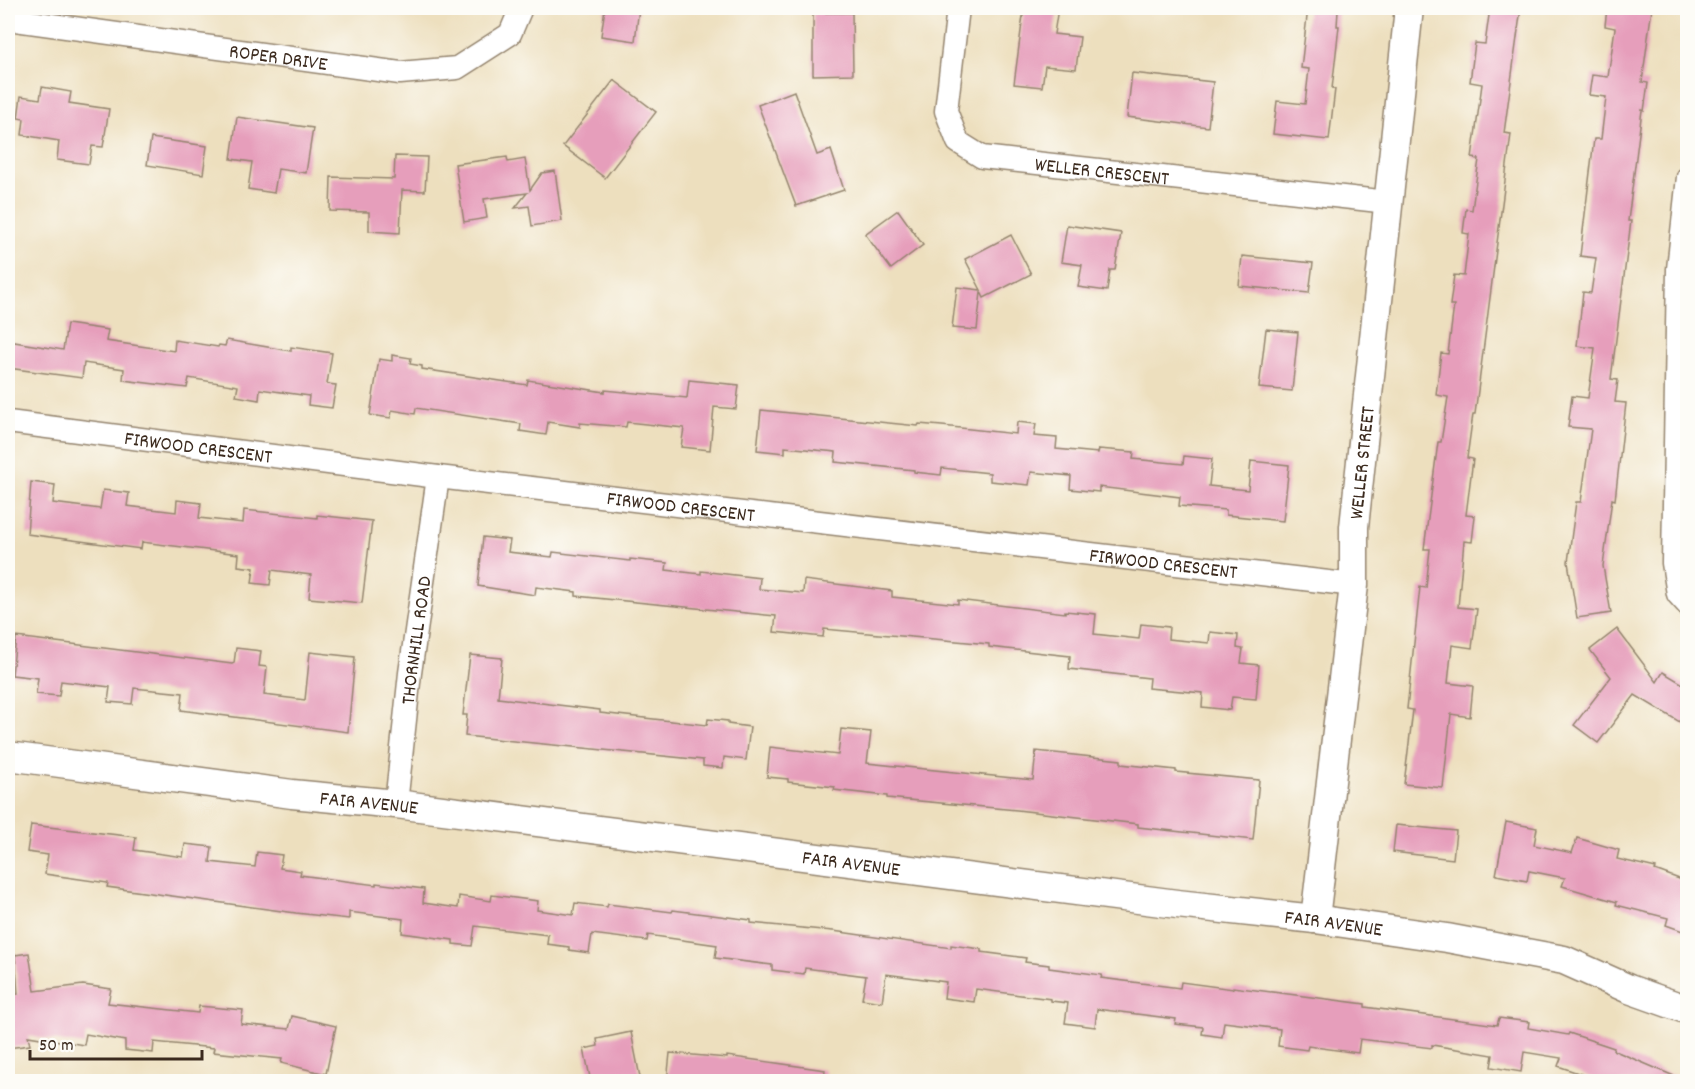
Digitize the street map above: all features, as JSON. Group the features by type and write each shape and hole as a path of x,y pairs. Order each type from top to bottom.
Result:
{"street":[{"name":"ROPER DRIVE","path":"8,19 400,73 457,68 510,34 521,8"},
{"name":"WELLER CRESCENT","path":"958,8 946,111 958,142 982,157 1388,202"},
{"name":"WELLER STREET","path":"1315,919 1354,585 1354,527 1409,8"},
{"path":"1688,177 1673,563 1678,594 1688,605"},
{"name":"FIRWOOD CRESCENT","path":"8,422 438,477 1354,585"},
{"name":"THORNHILL ROAD","path":"396,804 410,673 438,477"},
{"name":"FAIR AVENUE","path":"8,756 292,794 396,804 1177,904 1315,919 1447,938 1564,960 1629,989 1688,1010"}],"building":[{"path":"605,8 639,8 635,41 601,36"},
{"path":"1024,8 1058,8 1054,34 1080,37 1076,69 1045,66 1042,87 1014,84"},
{"path":"1308,8 1338,11 1337,26 1339,26 1332,89 1335,89 1329,140 1273,134 1277,101 1305,104 1309,69 1301,68"},
{"path":"1490,8 1521,8 1504,133 1511,134 1475,414 1473,414 1467,458 1473,459 1466,515 1475,516 1472,542 1464,541 1458,607 1477,609 1472,648 1452,645 1448,683 1473,686 1470,717 1451,714 1443,788 1404,784 1413,710 1407,709 1420,587 1426,588 1430,549 1424,549 1438,442 1441,442 1448,397 1436,395 1441,353 1448,354 1454,305 1450,305 1454,275 1464,276 1469,234 1463,233 1466,209 1472,210 1479,159 1472,158 1482,84 1470,82 1475,43 1485,44"},
{"path":"1607,8 1652,8 1642,82 1648,83 1644,111 1642,110 1628,221 1631,221 1611,379 1618,380 1615,402 1626,403 1615,500 1612,499 1603,566 1611,613 1577,618 1568,562 1576,502 1581,502 1591,429 1568,427 1572,396 1588,398 1595,348 1577,346 1583,292 1591,293 1596,258 1580,256 1594,139 1601,139 1606,97 1589,95 1592,75 1608,77 1615,28 1605,26"},
{"path":"813,13 852,13 853,74 813,75"},
{"path":"1132,73 1213,82 1208,127 1127,117"},
{"path":"614,80 656,112 605,178 563,146"},
{"path":"42,87 71,92 69,103 109,109 103,147 92,146 89,164 57,160 59,141 22,135 24,119 18,118 21,96 40,99"},
{"path":"794,91 817,155 831,150 844,190 796,206 758,105"},
{"path":"237,117 313,128 306,173 278,169 274,193 248,189 252,162 231,159"},
{"path":"151,138 207,146 203,174 147,165"},
{"path":"395,156 427,157 425,191 402,190 400,233 369,231 369,212 330,211 331,177 394,179"},
{"path":"507,157 508,162 525,159 530,190 542,173 555,171 562,221 532,226 529,206 515,208 527,193 484,199 487,218 464,222 455,164"},
{"path":"898,210 923,245 891,269 865,234"},
{"path":"1067,225 1121,233 1115,270 1110,270 1107,291 1078,287 1082,265 1061,262"},
{"path":"1011,235 1031,274 984,298 981,292 977,330 952,328 957,287 981,290 965,259"},
{"path":"1242,256 1313,263 1309,293 1239,286"},
{"path":"67,324 108,330 106,341 174,351 175,340 218,347 219,345 225,346 227,340 291,351 291,347 332,353 327,384 336,385 332,408 308,405 309,396 260,389 259,400 236,396 238,386 189,378 187,388 123,380 124,369 84,363 82,378 8,368 8,341 63,350"},
{"path":"1266,329 1298,332 1292,391 1259,388"},
{"path":"392,355 411,358 410,364 422,366 422,369 527,385 528,380 605,392 605,390 687,398 689,380 739,385 736,409 714,407 710,450 681,447 684,428 627,422 626,427 580,423 580,427 548,422 546,435 520,431 521,424 416,408 415,414 392,410 391,418 370,415 379,359 392,361"},
{"path":"761,410 1016,434 1017,422 1036,424 1034,436 1057,438 1056,449 1098,453 1099,449 1134,452 1133,459 1183,464 1184,456 1212,459 1209,486 1248,490 1251,461 1289,465 1283,521 1226,515 1226,510 1179,506 1180,497 1099,487 1099,492 1070,489 1071,476 1031,472 1029,485 990,481 990,473 942,468 941,475 835,462 836,452 785,447 785,453 757,450"},
{"path":"31,482 55,485 53,503 100,509 103,490 129,493 127,506 176,512 177,500 201,503 199,518 243,523 244,510 372,521 362,603 309,598 311,575 272,570 270,585 252,583 254,568 238,566 239,554 142,542 141,549 27,534"},
{"path":"483,537 510,540 508,552 552,557 553,552 630,561 630,559 667,563 666,570 701,574 701,571 760,578 759,589 803,593 804,580 892,591 892,597 958,604 958,600 1065,613 1065,611 1096,614 1094,634 1139,639 1141,624 1169,627 1168,639 1209,643 1210,632 1238,635 1237,648 1243,649 1241,663 1259,665 1256,699 1232,697 1230,710 1202,707 1203,693 1148,688 1149,678 1069,669 1070,656 989,647 989,644 824,629 823,637 774,632 776,616 576,596 576,592 536,587 535,595 478,586"},
{"path":"1617,629 1657,682 1663,672 1688,687 1688,727 1635,695 1598,743 1574,725 1611,677 1590,650"},
{"path":"16,637 232,664 236,648 261,651 259,666 267,667 264,695 305,700 310,652 355,657 348,732 181,710 183,693 134,688 132,704 108,702 110,687 61,681 59,696 36,694 38,678 12,675"},
{"path":"470,655 502,658 498,698 600,710 600,713 707,725 708,719 728,721 728,724 750,727 746,760 724,757 723,768 703,766 703,760 465,736 467,715 463,715"},
{"path":"841,729 871,732 867,763 1033,780 1036,751 1121,760 1121,764 1176,770 1176,772 1259,780 1253,840 1017,810 887,798 887,796 834,790 835,787 788,782 788,779 767,777 770,747 838,755"},
{"path":"1506,822 1537,828 1534,845 1572,853 1577,838 1619,850 1617,859 1656,868 1655,870 1682,880 1685,872 1688,872 1688,933 1666,925 1668,918 1616,905 1617,902 1562,886 1565,878 1529,871 1527,881 1496,875"},
{"path":"31,825 136,837 134,850 183,857 185,844 212,847 210,862 255,867 257,852 282,855 280,868 301,871 300,875 424,889 423,903 458,908 459,896 491,901 492,895 538,901 537,910 573,915 575,903 607,907 608,904 672,912 673,910 751,920 751,923 833,931 951,948 951,945 981,949 981,952 1026,958 1025,962 1049,965 1049,968 1102,975 1101,978 1180,988 1181,982 1233,989 1233,987 1365,1004 1365,1007 1497,1025 1499,1018 1529,1022 1528,1028 1568,1035 1569,1033 1614,1048 1613,1050 1688,1082 1604,1082 1558,1066 1561,1058 1524,1052 1521,1072 1491,1067 1493,1055 1432,1045 1432,1048 1360,1039 1358,1053 1308,1046 1307,1050 1278,1046 1280,1029 1224,1022 1222,1037 1202,1034 1203,1027 1175,1024 1176,1019 1097,1009 1095,1027 1065,1023 1068,1003 976,989 974,1002 944,998 946,982 886,974 882,1002 862,999 866,976 805,968 804,974 772,970 772,965 715,958 717,945 648,935 647,941 592,934 589,953 547,944 548,935 475,926 472,946 453,944 453,940 402,933 403,919 349,912 349,919 296,913 107,887 108,883 45,874 48,855 27,852"},
{"path":"1396,825 1456,831 1453,859 1393,852"},
{"path":"29,953 35,991 83,985 111,989 108,1003 198,1013 199,1006 243,1010 241,1024 289,1029 292,1016 336,1026 326,1074 281,1063 282,1059 213,1052 214,1048 154,1042 153,1053 125,1050 125,1041 86,1034 84,1045 28,1036 30,1045 8,1048 8,1016 13,1016 10,995 18,994 15,955"},
{"path":"631,1032 641,1082 591,1082 584,1049 598,1046 597,1039"},
{"path":"670,1053 727,1058 727,1056 825,1070 824,1082 667,1082"}]}
